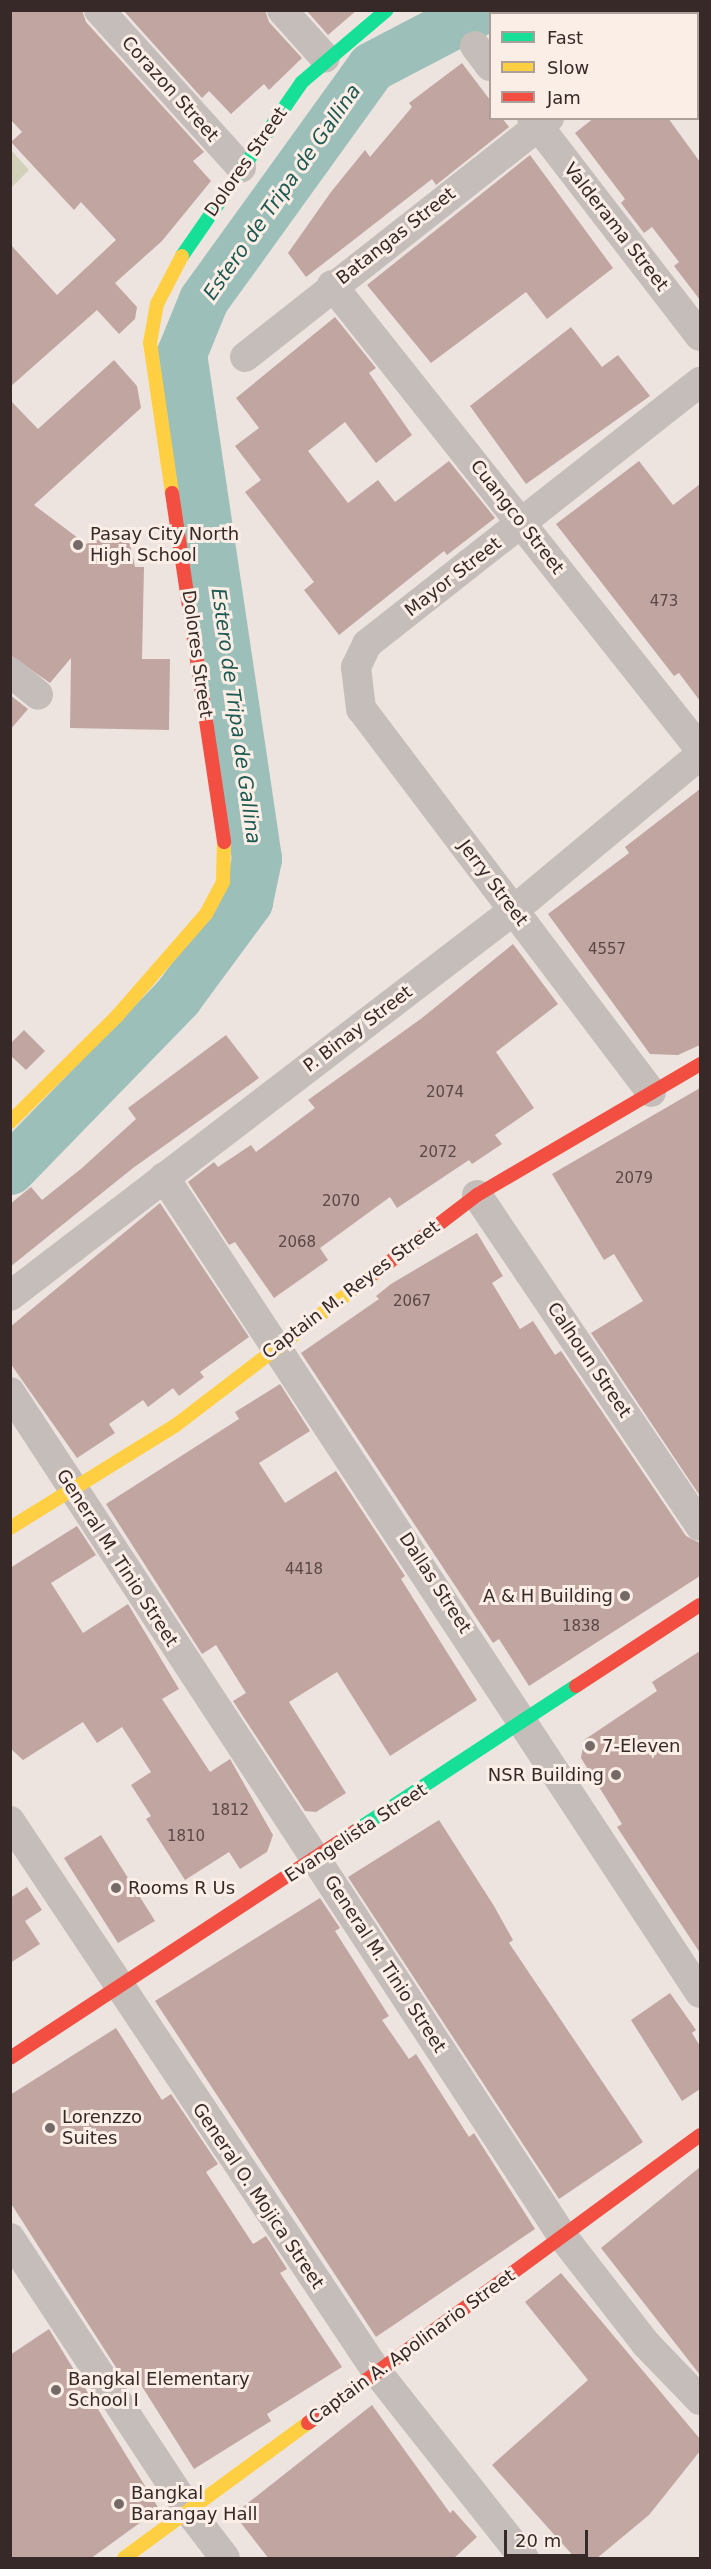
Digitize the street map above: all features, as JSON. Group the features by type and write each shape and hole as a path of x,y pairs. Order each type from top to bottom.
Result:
{"street":[{"name":"Corazon Street","path":"99,10 241,167"},
{"path":"282,10 325,58"},
{"name":"Dolores Street","path":"10,1122 124,1008 206,914 223,882 225,846 150,343 157,304 174,268 241,167 302,82 325,58 387,10"},
{"name":"Batangas Street","path":"245,357 332,285 540,121"},
{"name":"Valderama Street","path":"540,121 700,336"},
{"name":"Cuangco Street","path":"332,285 700,749"},
{"name":"Mayor Street","path":"356,666 367,644 700,382"},
{"name":"Jerry Street","path":"356,666 361,709 651,1092"},
{"path":"10,672 38,695"},
{"name":"P. Binay Street","path":"10,1296 514,910 700,754"},
{"name":"Captain M. Reyes Street","path":"10,1528 176,1425 477,1195 651,1092 698,1069"},
{"name":"Dallas Street","path":"164,1177 279,1345 526,1721 700,1993"},
{"name":"Calhoun Street","path":"477,1195 700,1526"},
{"name":"General M. Tinio Street","path":"10,1392 72,1491 563,2237 646,2344 700,2400"},
{"name":"Evangelista Street","path":"10,2058 700,1605"},
{"name":"General O. Mojica Street","path":"10,1821 118,1988 377,2372 524,2559"},
{"name":"Captain A. Apolinario Street","path":"124,2559 700,2135"},
{"path":"10,2238 189,2511 225,2559"}],"green space":[{"path":"11,150 29,170 11,188"}],"building":[{"path":"10,10 82,10 86,22 204,152 193,161 211,181 162,241 115,283 137,307 135,319 119,334 97,310 10,387 10,244 57,295 116,240 81,202 74,210 11,142 22,132 10,119"},
{"path":"123,10 265,10 269,22 302,58 269,90 264,84 231,114 209,91 202,98"},
{"path":"306,10 357,10 328,35"},
{"path":"462,63 489,99 489,120 504,120 509,127 436,185 432,179 306,277 288,253 331,192 365,150 370,157 412,107 409,103"},
{"path":"591,120 669,120 700,162 700,300 674,266 679,262 652,227 644,233 621,203 625,199 575,133"},
{"path":"530,155 613,268 547,319 526,292 431,363 367,285"},
{"path":"335,317 376,368 369,373 412,435 376,463 345,422 308,451 348,503 378,480 395,502 449,461 495,518 447,555 444,551 339,635 304,590 314,582 245,492 261,480 235,446 259,428 236,398"},
{"path":"571,327 602,367 618,355 650,396 526,484 470,406"},
{"name":"Pasay City North High School","path":"114,360 137,386 141,408 34,505 86,544 117,533 130,544 135,567 144,567 142,659 170,659 169,730 70,728 71,658 50,683 10,655 10,400 38,429"},
{"path":"639,461 673,505 700,484 700,701 679,673 674,676 556,524"},
{"path":"10,695 28,709 10,730"},
{"path":"700,789 700,1045 678,1055 650,1054 548,914 629,853 625,847"},
{"path":"513,944 558,1004 496,1052 534,1108 495,1135 502,1144 472,1164 469,1160 397,1208 390,1197 320,1248 328,1260 274,1298 235,1242 229,1245 188,1182 214,1162 218,1167 251,1145 256,1152 315,1108 308,1100 422,1018"},
{"path":"24,1030 45,1051 26,1070 10,1055 10,1044"},
{"path":"226,1035 259,1078 133,1168 10,1267 10,1204 31,1187 42,1200 82,1168 136,1119 128,1108"},
{"path":"700,1088 700,1496 591,1333 643,1301 614,1254 604,1260 552,1174"},
{"path":"160,1203 249,1337 200,1372 204,1377 179,1396 173,1388 148,1407 143,1400 109,1424 115,1433 77,1458 10,1363 10,1327"},
{"path":"477,1233 503,1276 492,1283 520,1329 533,1321 555,1355 561,1351 686,1536 700,1543 700,1576 529,1686 499,1639 493,1643 301,1353 379,1299 376,1296 391,1284"},
{"path":"280,1384 310,1431 259,1463 285,1503 336,1471 405,1576 401,1579 477,1700 390,1756 337,1672 289,1702 346,1793 316,1812 305,1811 233,1701 246,1693 216,1645 202,1654 106,1504 239,1419 235,1412"},
{"path":"77,1526 96,1555 51,1583 83,1633 128,1604 179,1689 162,1699 210,1772 230,1759 273,1835 267,1852 240,1869 229,1852 185,1880 146,1819 151,1816 131,1785 151,1772 122,1727 97,1743 83,1722 23,1760 10,1748 10,1568"},
{"path":"700,1651 700,1953 617,1827 622,1824 581,1758 584,1740 657,1691 652,1682"},
{"path":"439,1820 494,1906 513,1940 509,1943 643,2142 559,2199 348,1877"},
{"path":"101,1835 155,1921 118,1943 64,1858"},
{"path":"27,1887 42,1910 25,1921 40,1944 10,1963 10,1898"},
{"path":"320,1898 340,1928 335,1931 389,2016 382,2020 409,2059 416,2054 469,2137 474,2133 535,2229 376,2337 155,2001"},
{"path":"670,1993 696,2030 692,2033 700,2046 700,2089 682,2101 631,2020"},
{"path":"116,2028 162,2100 171,2094 218,2164 206,2172 253,2244 266,2236 287,2269 280,2273 342,2367 267,2414 271,2421 194,2469 136,2377 126,2383 10,2202 10,2095"},
{"path":"700,2167 700,2375 601,2248"},
{"path":"561,2273 700,2439 700,2451 649,2515 596,2559 576,2559 492,2465 588,2380 525,2302"},
{"path":"49,2329 159,2509 90,2559 10,2559 10,2355"},
{"path":"372,2405 450,2513 453,2510 477,2537 453,2559 269,2559 234,2514"}],"waterway":[{"name":"Estero de Tripa de Gallina","path":"10,1170 178,997 248,902 257,859 182,354 204,300 372,67 481,10"}],"traffic: fast":[{"path":"182,256 302,82 387,10"},
{"path":"355,1831 576,1686"}],"traffic: slow":[{"path":"172,493 150,343 157,304 182,256"},
{"path":"10,1122 117,1016 206,914 223,882 224,842"},
{"path":"10,1528 176,1425 375,1273"},
{"path":"124,2558 308,2423"}],"traffic: jam":[{"path":"172,493 224,842"},
{"path":"375,1273 477,1195 700,1064"},
{"path":"576,1686 700,1605"},
{"path":"10,2058 355,1831"},
{"path":"308,2423 700,2135"}],"place":[{"name":"Pasay City North High School","path":"78,545"},
{"name":"A & H Building","path":"625,1596"},
{"name":"7-Eleven","path":"590,1746"},
{"name":"NSR Building","path":"616,1775"},
{"name":"Rooms R Us","path":"116,1888"},
{"name":"Lorenzzo Suites","path":"50,2128"},
{"name":"Bangkal Elementary School Ⅰ","path":"56,2390"},
{"name":"Bangkal Barangay Hall","path":"119,2504"}]}
